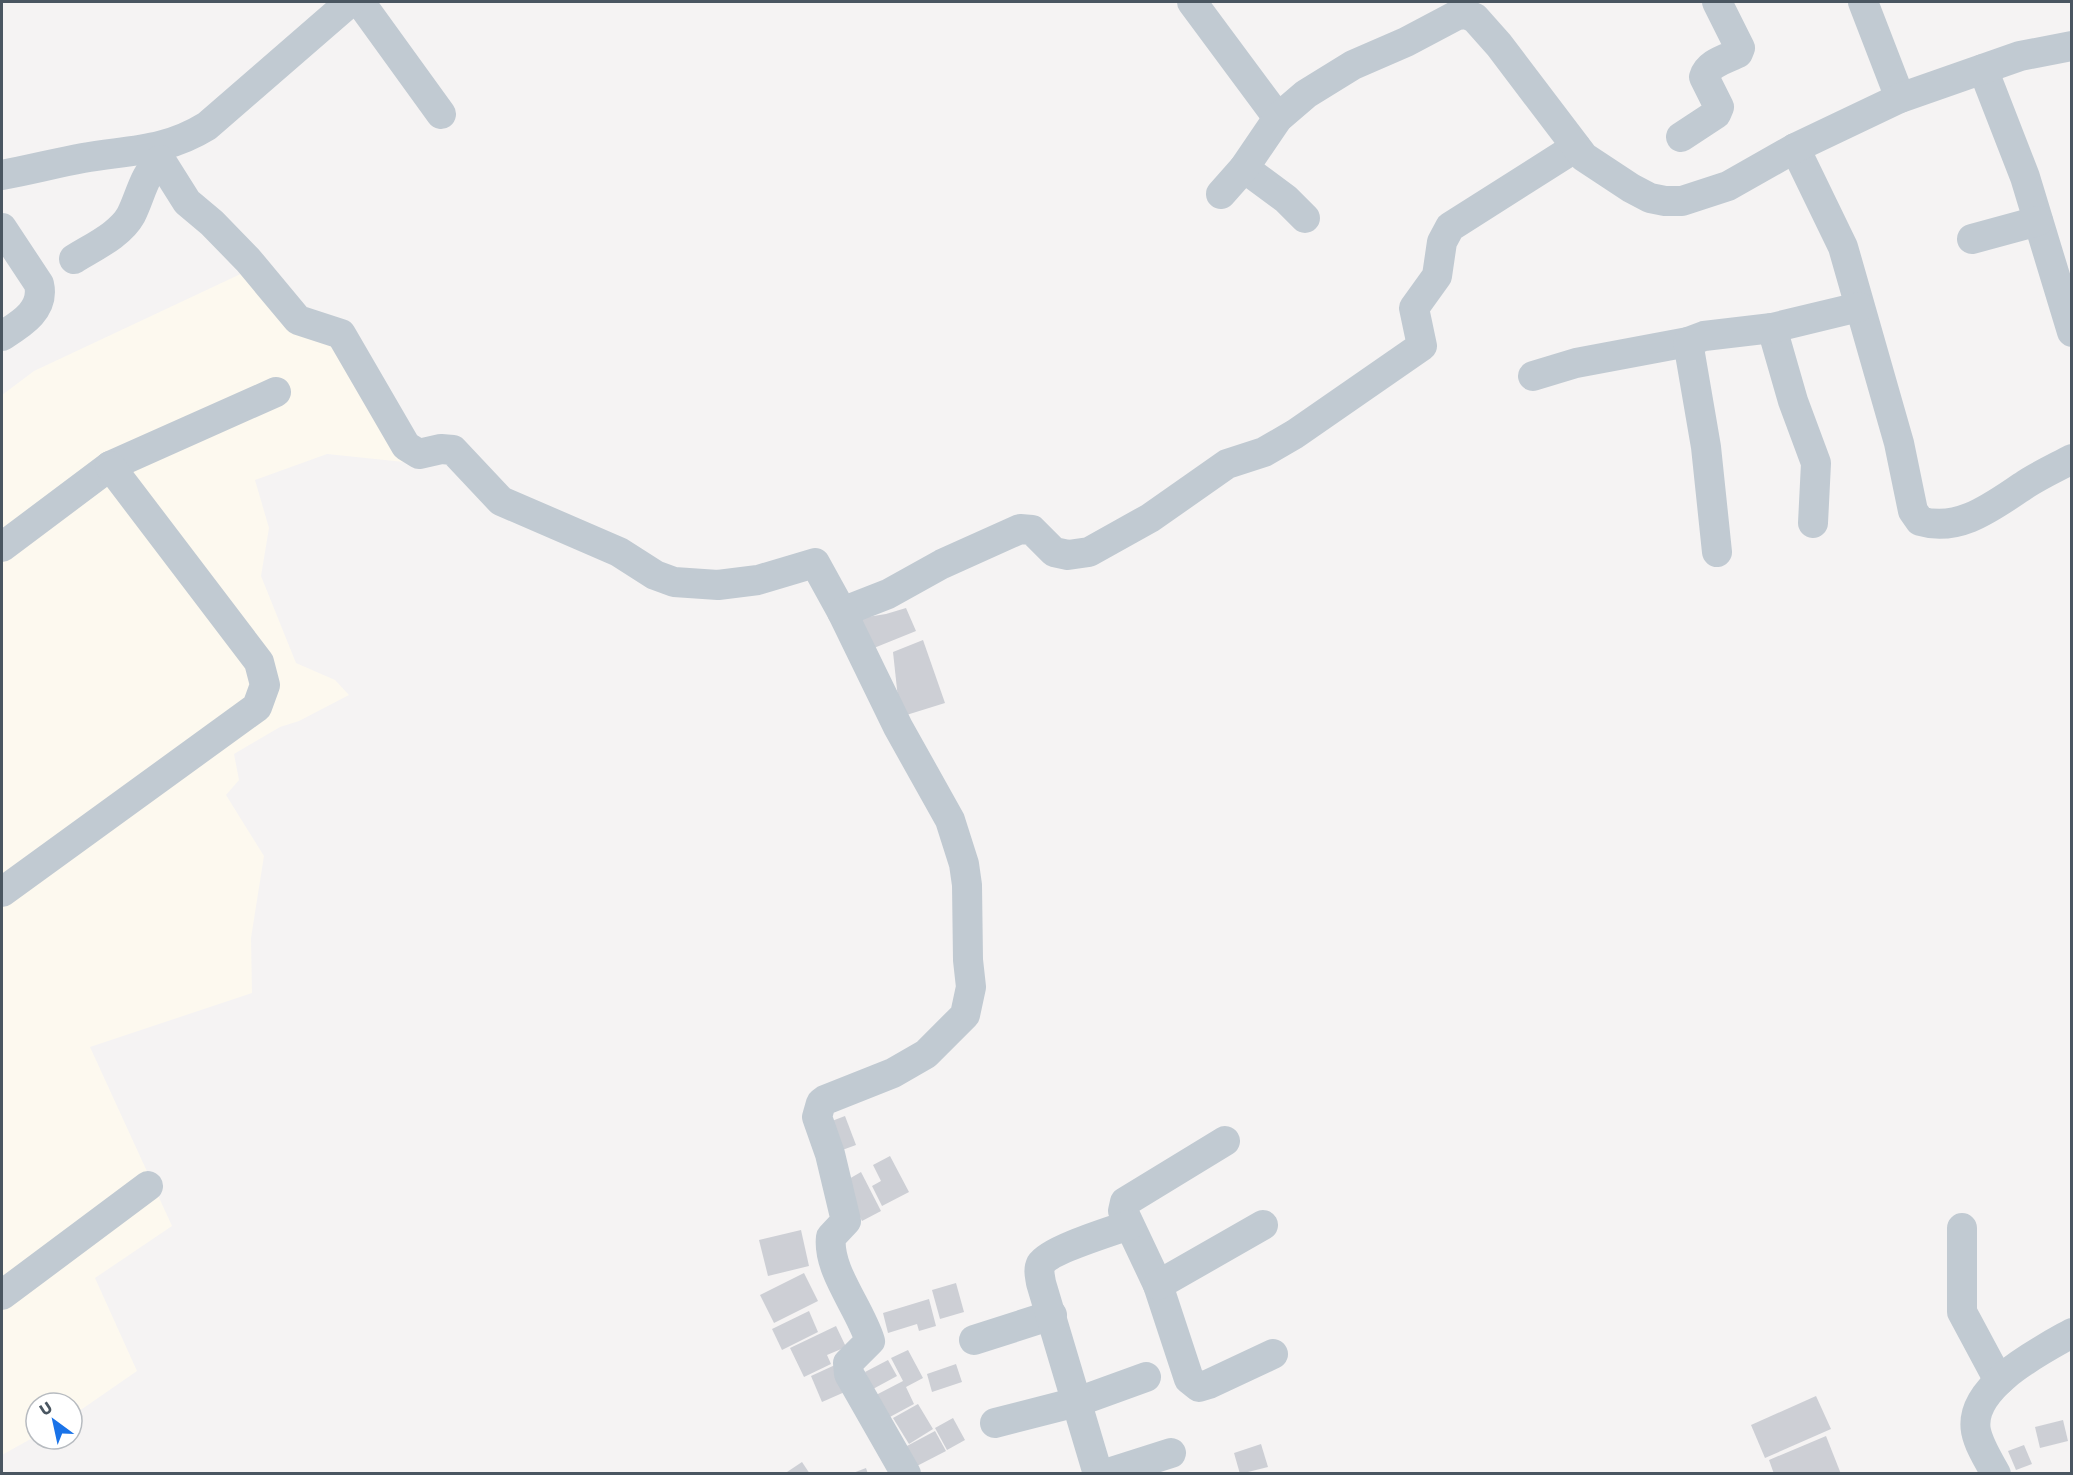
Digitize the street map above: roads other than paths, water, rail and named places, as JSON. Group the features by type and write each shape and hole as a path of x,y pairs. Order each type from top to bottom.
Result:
{"street":[{"path":"2,175 84,158 156,154 207,126 350,2"},
{"path":"360,2 441,114"},
{"path":"1192,2 1278,118"},
{"path":"1681,137 1716,114 1719,106 1704,77 1709,67 1738,53 1740,48 1718,2"},
{"path":"1863,2 1900,98"},
{"path":"1221,194 1244,168 1278,118 1306,94 1353,65 1406,42 1447,18 1476,10 1575,147 1593,164 1617,180 1650,198 1665,201 1682,201 1728,186 1795,148 1900,98 2020,56 2072,46"},
{"path":"1983,69 2025,177 2072,332"},
{"path":"842,612 888,594 942,564 1020,529 1032,530 1054,552 1068,555 1089,552 1150,518 1227,464 1264,452 1295,434 1422,346 1414,308 1437,276 1442,242 1450,227 1575,147"},
{"path":"1795,148 1843,247 1899,443 1913,511 1920,521 1933,525 1950,524 1975,516 2072,459"},
{"path":"74,259 124,224 156,154"},
{"path":"156,154 187,202 212,223 248,260 298,320 341,334 406,446 412,452 419,454 441,449 453,450 501,501 619,552 655,575 674,582 718,585 759,580 815,563 842,612 903,736 950,820 964,864 969,903 967,951 971,987 965,1015 926,1054 893,1073 825,1100 821,1103 817,1117 830,1154 846,1221 831,1238 832,1258 864,1322 870,1341 848,1363 849,1374 906,1473"},
{"path":"1244,168 1286,199 1305,218"},
{"path":"1972,239 2038,221"},
{"path":"2,228 39,284 41,292 40,299 27,319 2,336"},
{"path":"1533,376 1586,361 1688,342 1704,336 1773,328 1859,307"},
{"path":"1773,328 1794,401 1816,463 1813,523"},
{"path":"1688,342 1706,447 1717,552"},
{"path":"2,547 110,466 276,392"},
{"path":"2,892 257,707 265,685 259,662 110,466"},
{"path":"1225,1141 1125,1202 1123,1210 1158,1285 1184,1369 1194,1385 1199,1387 1209,1384 1273,1354"},
{"path":"2,1295 148,1186"},
{"path":"1098,1473 1039,1269 1042,1263 1054,1254 1129,1225"},
{"path":"1158,1285 1263,1225"},
{"path":"1962,1228 1962,1312 1999,1381"},
{"path":"974,1340 1052,1315"},
{"path":"1996,1473 1978,1438 1975,1417 1984,1400 1999,1381 2028,1358 2072,1333"},
{"path":"995,1423 1077,1402 1146,1377"},
{"path":"1105,1473 1171,1453"}]}
